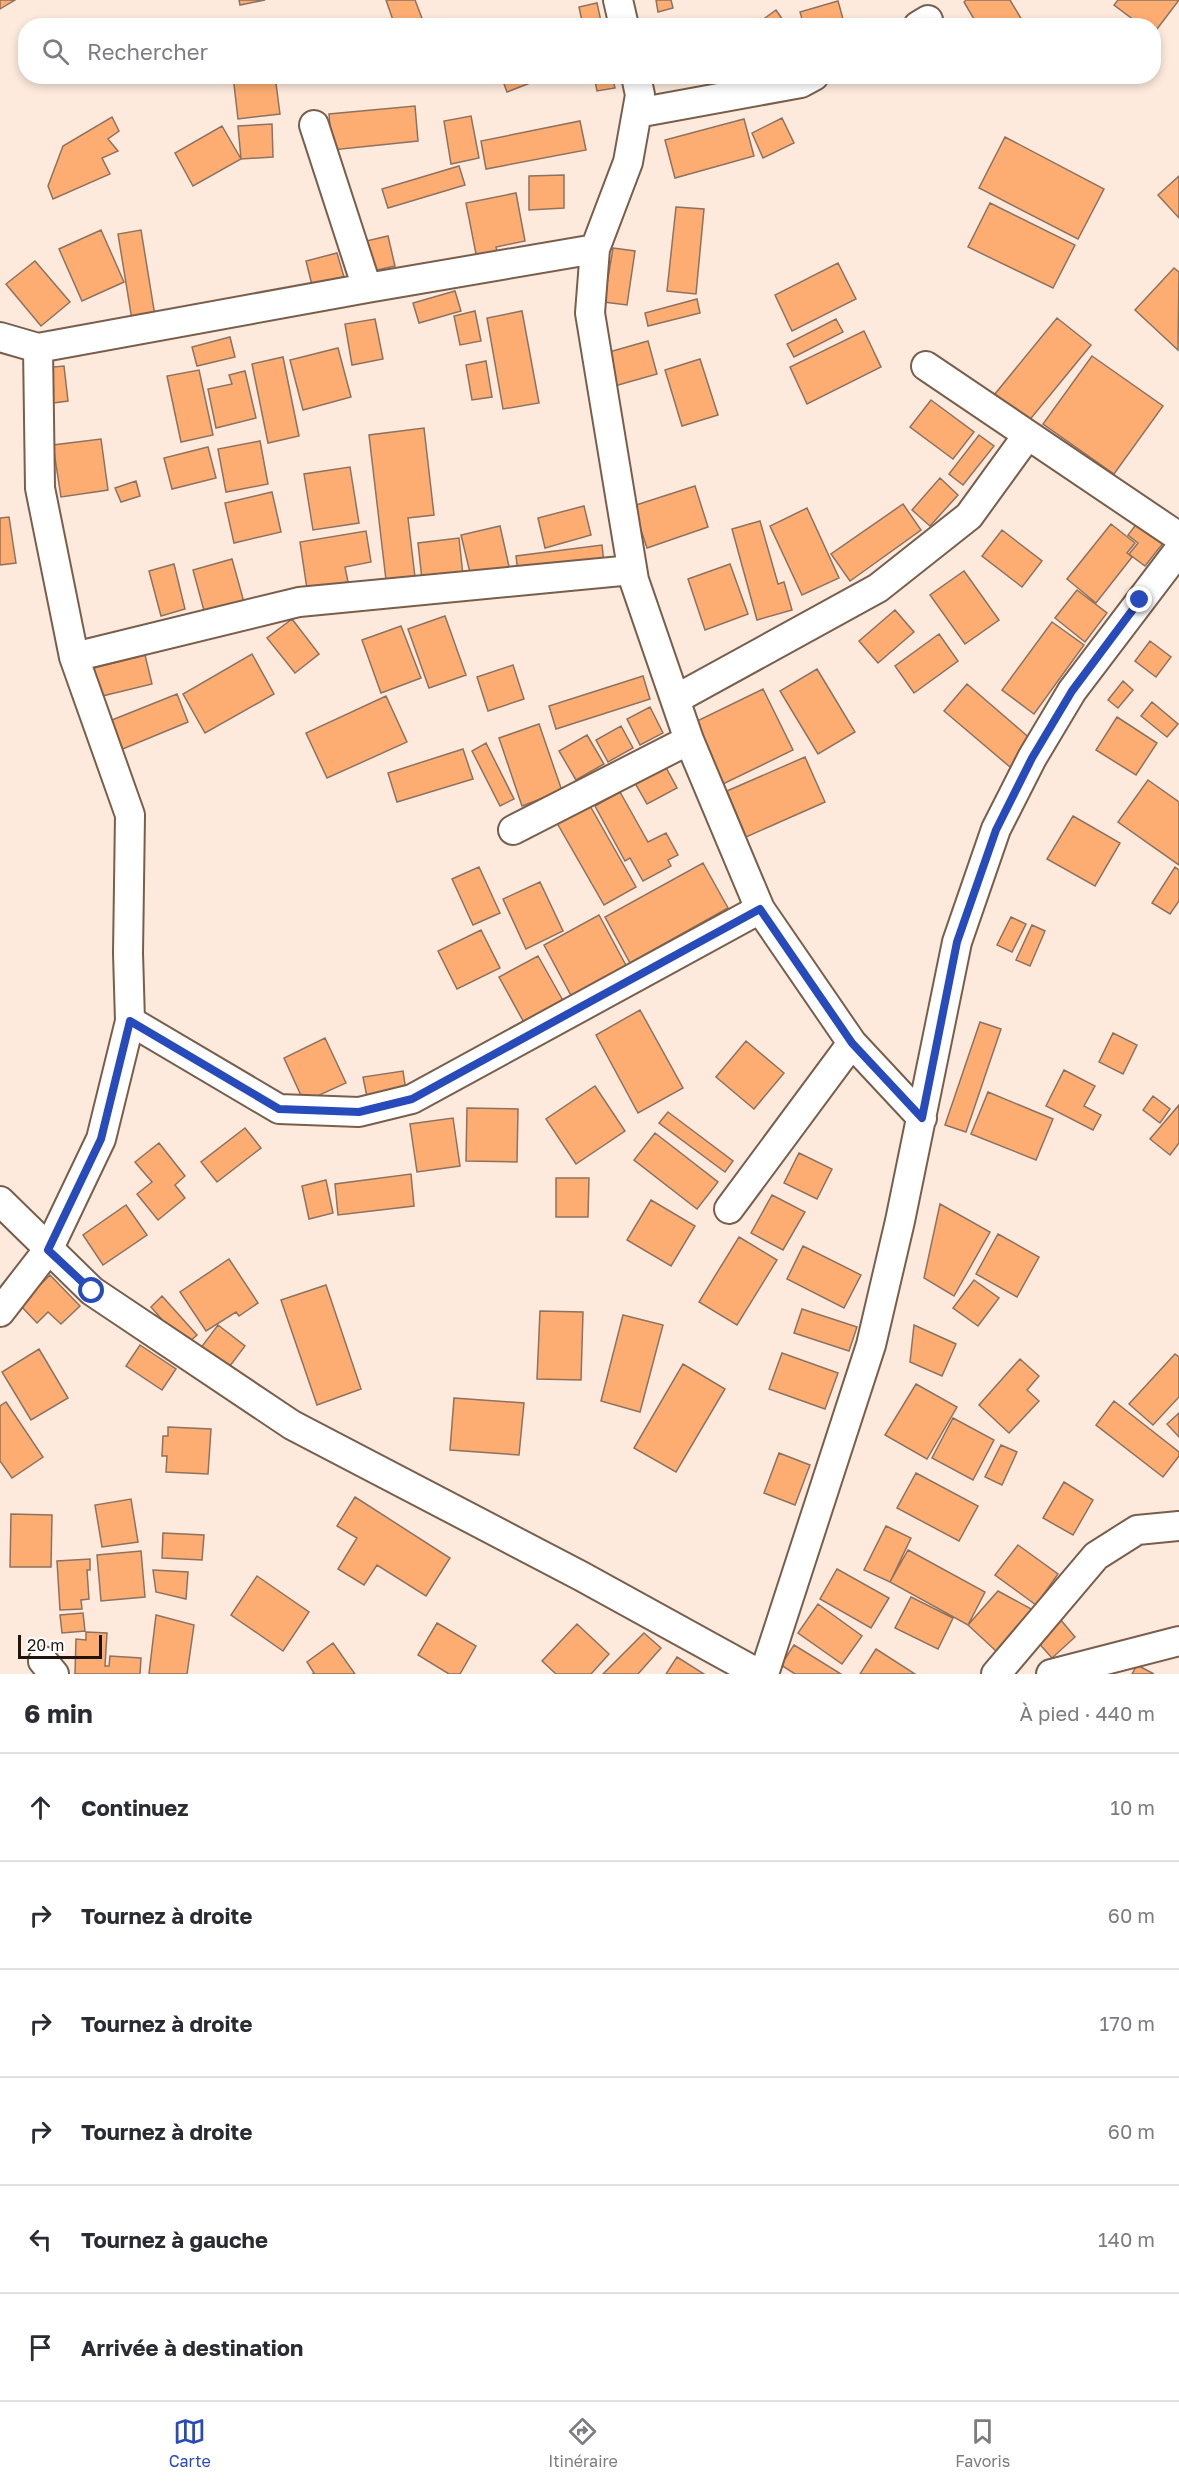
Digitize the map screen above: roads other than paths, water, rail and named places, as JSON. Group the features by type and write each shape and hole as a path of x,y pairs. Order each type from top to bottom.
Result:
{"street":[{"path":"618,0 622,18"},
{"path":"638,84 640,95 628,162 595,249 590,313 632,570 689,740 760,909 852,1043 922,1118"},
{"path":"637,113 790,84"},
{"path":"314,125 368,288"},
{"path":"0,337 38,348 595,249"},
{"path":"0,1312 48,1250 101,1139 130,1021 129,815 74,657 40,488 38,348"},
{"path":"926,366 1179,537"},
{"path":"676,699 878,588 969,516 1027,436"},
{"path":"764,1674 871,1345 922,1118 957,942 996,830 1032,758 1072,691 1179,550"},
{"path":"74,657 299,602 632,570"},
{"path":"513,830 689,740"},
{"path":"130,1021 279,1109 359,1112 412,1099 760,909"},
{"path":"729,1209 852,1043"},
{"path":"0,1201 92,1291 292,1425 581,1576 759,1674"},
{"path":"996,1674 1096,1556 1137,1530 1179,1526"},
{"path":"1051,1674 1179,1641"}]}
